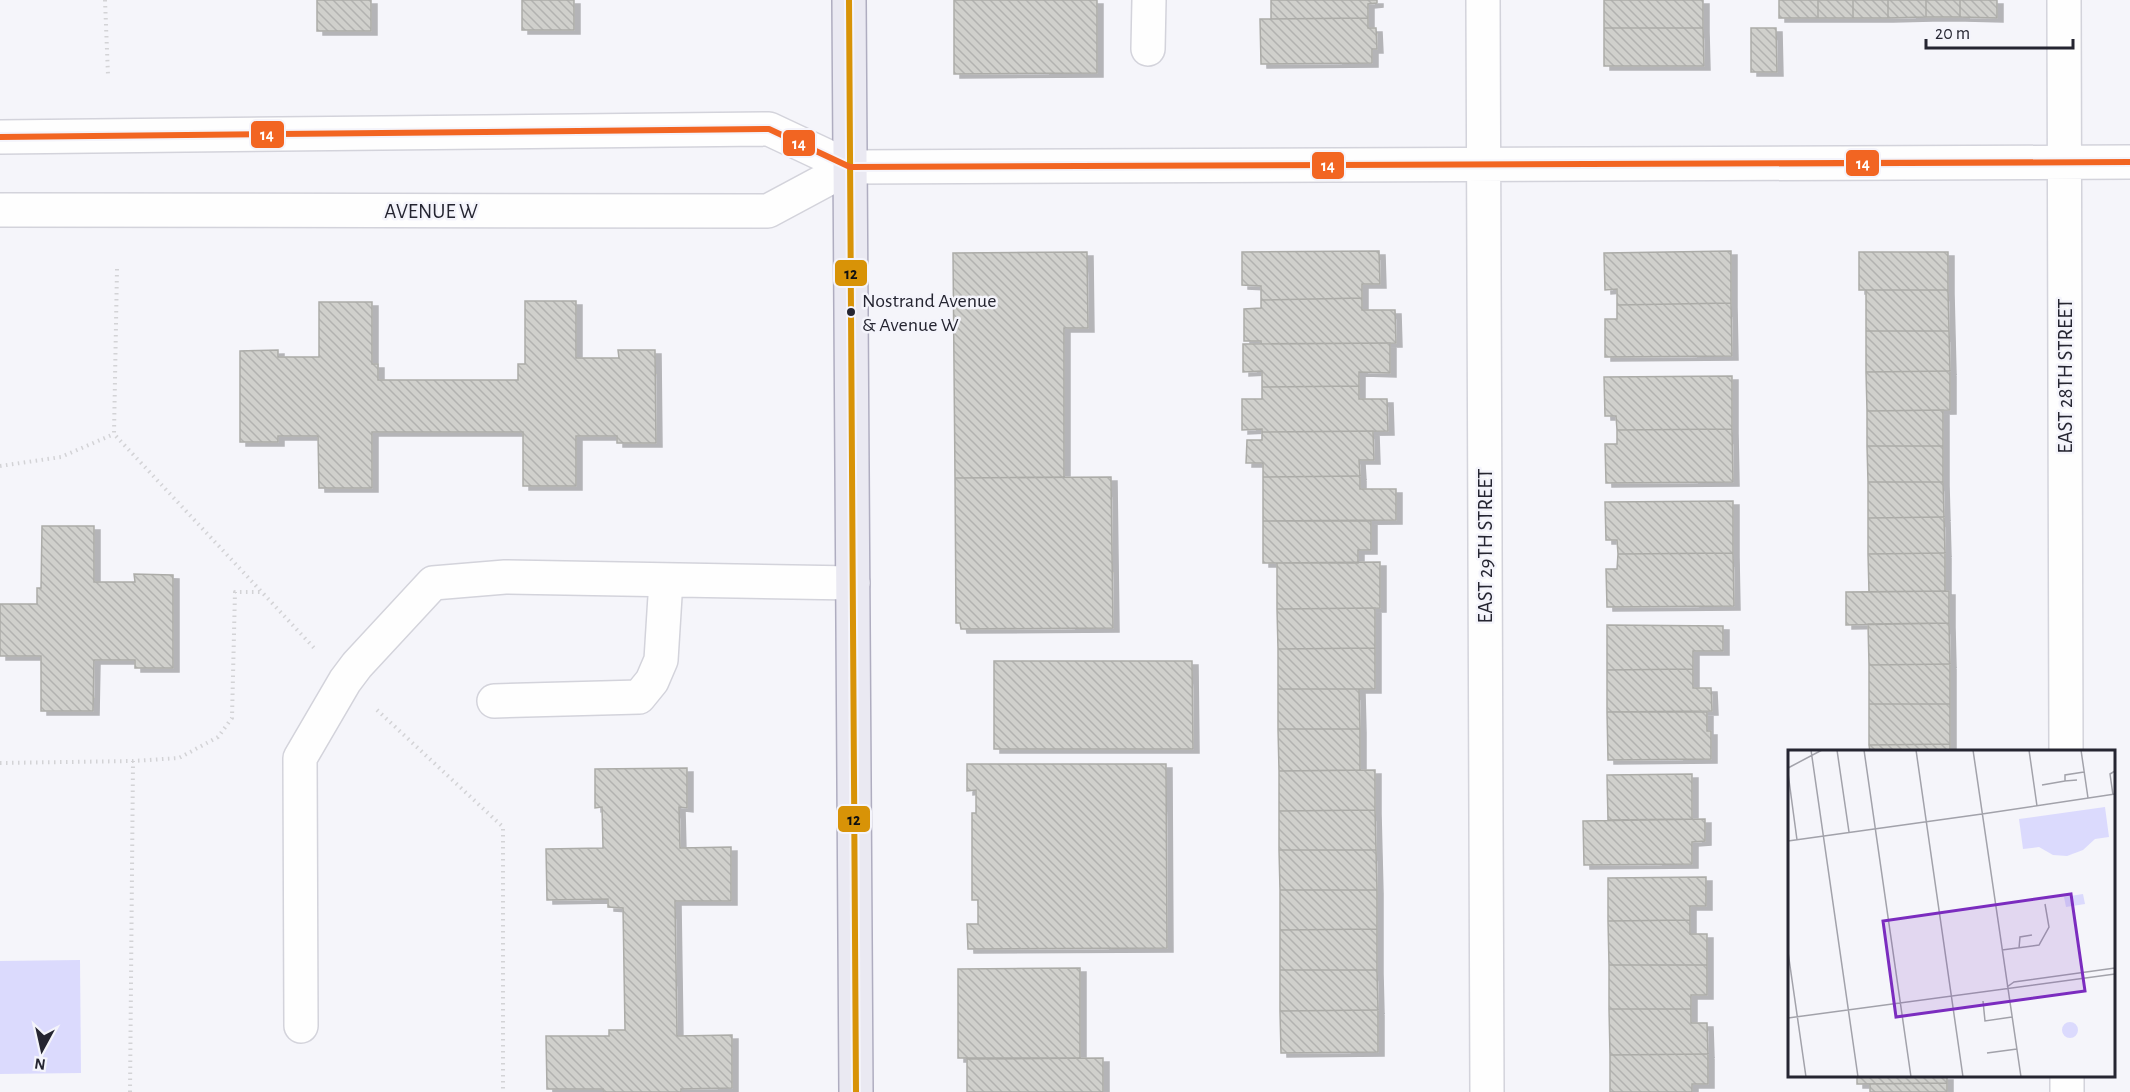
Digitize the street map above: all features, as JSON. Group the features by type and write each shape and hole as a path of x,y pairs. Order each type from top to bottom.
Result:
{"main road":[{"path":"849,0 856,1092"}],"street":[{"path":"1148,49 1149,0"},
{"name":"EAST 29TH STREET","path":"1483,0 1487,1092"},
{"name":"EAST 28TH STREET","path":"2064,0 2066,750"},
{"name":"AVENUE W","path":"0,137 769,129 850,167 2130,162"},
{"name":"AVENUE W","path":"0,210 768,212 850,167"},
{"path":"301,1026 300,758 345,681 357,665 433,583 505,577 853,583"},
{"path":"494,701 639,697 652,681 661,660 666,580"}],"path":[{"path":"105,0 108,75"},
{"path":"0,466 62,457 114,434"},
{"path":"0,763 179,758 218,737 232,717 235,592 261,592"},
{"path":"130,1092 133,761"}],"shaded area":[{"path":"80,960 81,1073 0,1074 0,961"}],"building":[{"path":"317,0 371,0 371,31 317,31"},
{"path":"522,0 574,0 574,30 522,30"},
{"path":"954,0 1097,0 1097,73 954,74"},
{"path":"1271,0 1377,0 1377,3 1368,4 1368,18 1271,19"},
{"path":"1604,0 1703,0 1703,28 1604,28"},
{"path":"1779,0 1818,0 1818,18 1779,18"},
{"path":"1818,0 1853,0 1853,18 1818,18"},
{"path":"1853,0 1888,0 1888,18 1853,18"},
{"path":"1888,0 1926,0 1926,17 1888,18"},
{"path":"1926,0 1960,0 1960,17 1926,17"},
{"path":"1960,0 1997,0 1997,18 1960,17"},
{"path":"1368,18 1368,28 1376,28 1377,49 1372,49 1372,63 1261,64 1260,19"},
{"path":"1604,28 1703,28 1704,66 1604,66"},
{"path":"1751,28 1776,28 1777,72 1751,72"},
{"path":"1379,251 1380,284 1362,284 1362,298 1261,300 1261,286 1242,285 1242,252"},
{"path":"1731,251 1731,303 1617,305 1617,289 1605,290 1604,253"},
{"path":"1087,252 1088,328 1064,328 1064,477 955,478 953,253"},
{"path":"1859,252 1948,252 1948,290 1859,290"},
{"path":"1866,290 1948,290 1949,331 1866,331"},
{"path":"1362,298 1362,310 1395,310 1396,343 1261,344 1261,341 1244,341 1244,309 1261,308 1261,300"},
{"path":"525,301 576,301 576,358 619,358 618,350 655,350 656,443 617,443 617,436 576,436 576,486 523,486 523,432 372,432 372,488 319,488 318,436 278,436 278,442 240,442 240,351 278,350 278,357 319,357 319,302 372,302 372,364 378,364 378,380 518,380 518,364 525,364"},
{"path":"1731,303 1732,356 1605,357 1605,319 1617,319 1617,305"},
{"path":"1866,331 1949,331 1950,371 1866,372"},
{"path":"1390,343 1390,373 1359,372 1359,386 1262,387 1262,371 1243,372 1243,344"},
{"path":"1950,371 1950,410 1867,411 1866,372"},
{"path":"1732,376 1732,429 1617,430 1616,416 1605,416 1604,377"},
{"path":"1359,386 1359,399 1387,399 1388,431 1262,432 1262,429 1242,430 1242,399 1262,399 1262,387"},
{"path":"1943,410 1943,446 1867,446 1867,411"},
{"path":"1732,429 1733,482 1606,483 1605,444 1617,444 1617,430"},
{"path":"1373,431 1374,460 1359,460 1360,476 1263,477 1263,463 1246,463 1247,440 1262,440 1262,432"},
{"path":"1867,446 1943,446 1943,482 1868,482"},
{"path":"1360,476 1360,489 1396,489 1396,520 1263,521 1263,477"},
{"path":"1111,477 1113,628 961,629 960,623 956,623 955,478"},
{"path":"1868,482 1943,482 1944,517 1868,518"},
{"path":"1733,501 1733,553 1618,554 1617,540 1606,540 1605,502"},
{"path":"1944,517 1945,553 1868,554 1868,518"},
{"path":"1263,521 1371,521 1371,550 1358,550 1358,563 1263,563"},
{"path":"42,526 94,526 94,582 135,582 134,574 173,575 173,668 135,668 135,660 94,660 93,711 41,711 41,656 0,656 0,604 37,604 37,588 41,588"},
{"path":"1733,553 1734,606 1607,607 1606,569 1617,569 1618,554"},
{"path":"1945,553 1945,591 1869,592 1868,554"},
{"path":"1380,562 1380,608 1277,609 1277,563"},
{"path":"1949,591 1949,623 1846,625 1846,592"},
{"path":"1375,608 1375,648 1278,649 1277,609"},
{"path":"1949,623 1950,664 1869,665 1868,624"},
{"path":"1607,625 1723,626 1723,651 1693,651 1693,669 1607,670"},
{"path":"1375,648 1375,689 1278,689 1278,649"},
{"path":"994,661 1192,661 1193,749 994,749"},
{"path":"1950,664 1950,704 1869,704 1869,665"},
{"path":"1693,669 1693,688 1711,688 1712,711 1607,712 1607,670"},
{"path":"1278,689 1359,689 1360,729 1278,729"},
{"path":"1869,704 1950,704 1950,744 1869,745"},
{"path":"1607,712 1707,712 1707,731 1711,731 1711,759 1608,760"},
{"path":"1278,729 1360,729 1360,770 1279,771"},
{"path":"1950,744 1950,750 1870,750 1869,745"},
{"path":"967,764 1166,764 1167,948 968,949 967,924 978,924 978,900 972,900 972,813 976,813 976,790 967,791"},
{"path":"687,768 687,808 679,807 680,848 731,847 731,901 675,901 677,1036 732,1035 732,1088 681,1089 681,1092 547,1089 546,1036 609,1036 609,1030 625,1030 623,908 608,907 608,899 547,900 546,849 603,848 602,807 595,808 595,769"},
{"path":"1375,770 1375,810 1279,811 1279,771"},
{"path":"1692,774 1692,819 1608,820 1607,775"},
{"path":"1375,810 1376,850 1279,850 1279,811"},
{"path":"1705,819 1705,841 1692,842 1692,864 1584,865 1583,821"},
{"path":"1279,850 1376,850 1377,890 1280,890"},
{"path":"1706,877 1706,906 1690,906 1690,920 1608,921 1608,878"},
{"path":"1280,890 1377,890 1377,929 1280,930"},
{"path":"1690,920 1690,934 1707,934 1707,965 1609,965 1608,921"},
{"path":"1377,929 1377,970 1280,970 1280,930"},
{"path":"1609,965 1707,965 1707,995 1691,995 1691,1009 1609,1009"},
{"path":"1080,968 1080,1058 958,1058 958,969"},
{"path":"1280,970 1377,970 1378,1010 1280,1011"},
{"path":"1609,1009 1691,1009 1691,1023 1707,1023 1708,1054 1610,1055"},
{"path":"1378,1010 1378,1052 1281,1053 1280,1011"},
{"path":"1708,1054 1708,1084 1692,1084 1692,1092 1610,1092 1610,1055"},
{"path":"1103,1058 1103,1092 967,1092 967,1059"},
{"path":"1857,1077 1947,1077 1947,1083 1857,1084"},
{"path":"1947,1083 1947,1092 1870,1092 1870,1084"}],"transit line":[{"name":"12","path":"849,0 856,1092"},
{"name":"14","path":"0,137 769,129 850,167 2130,162"}],"place":[{"name":"Nostrand Avenue & Avenue W","path":"851,312"}]}
